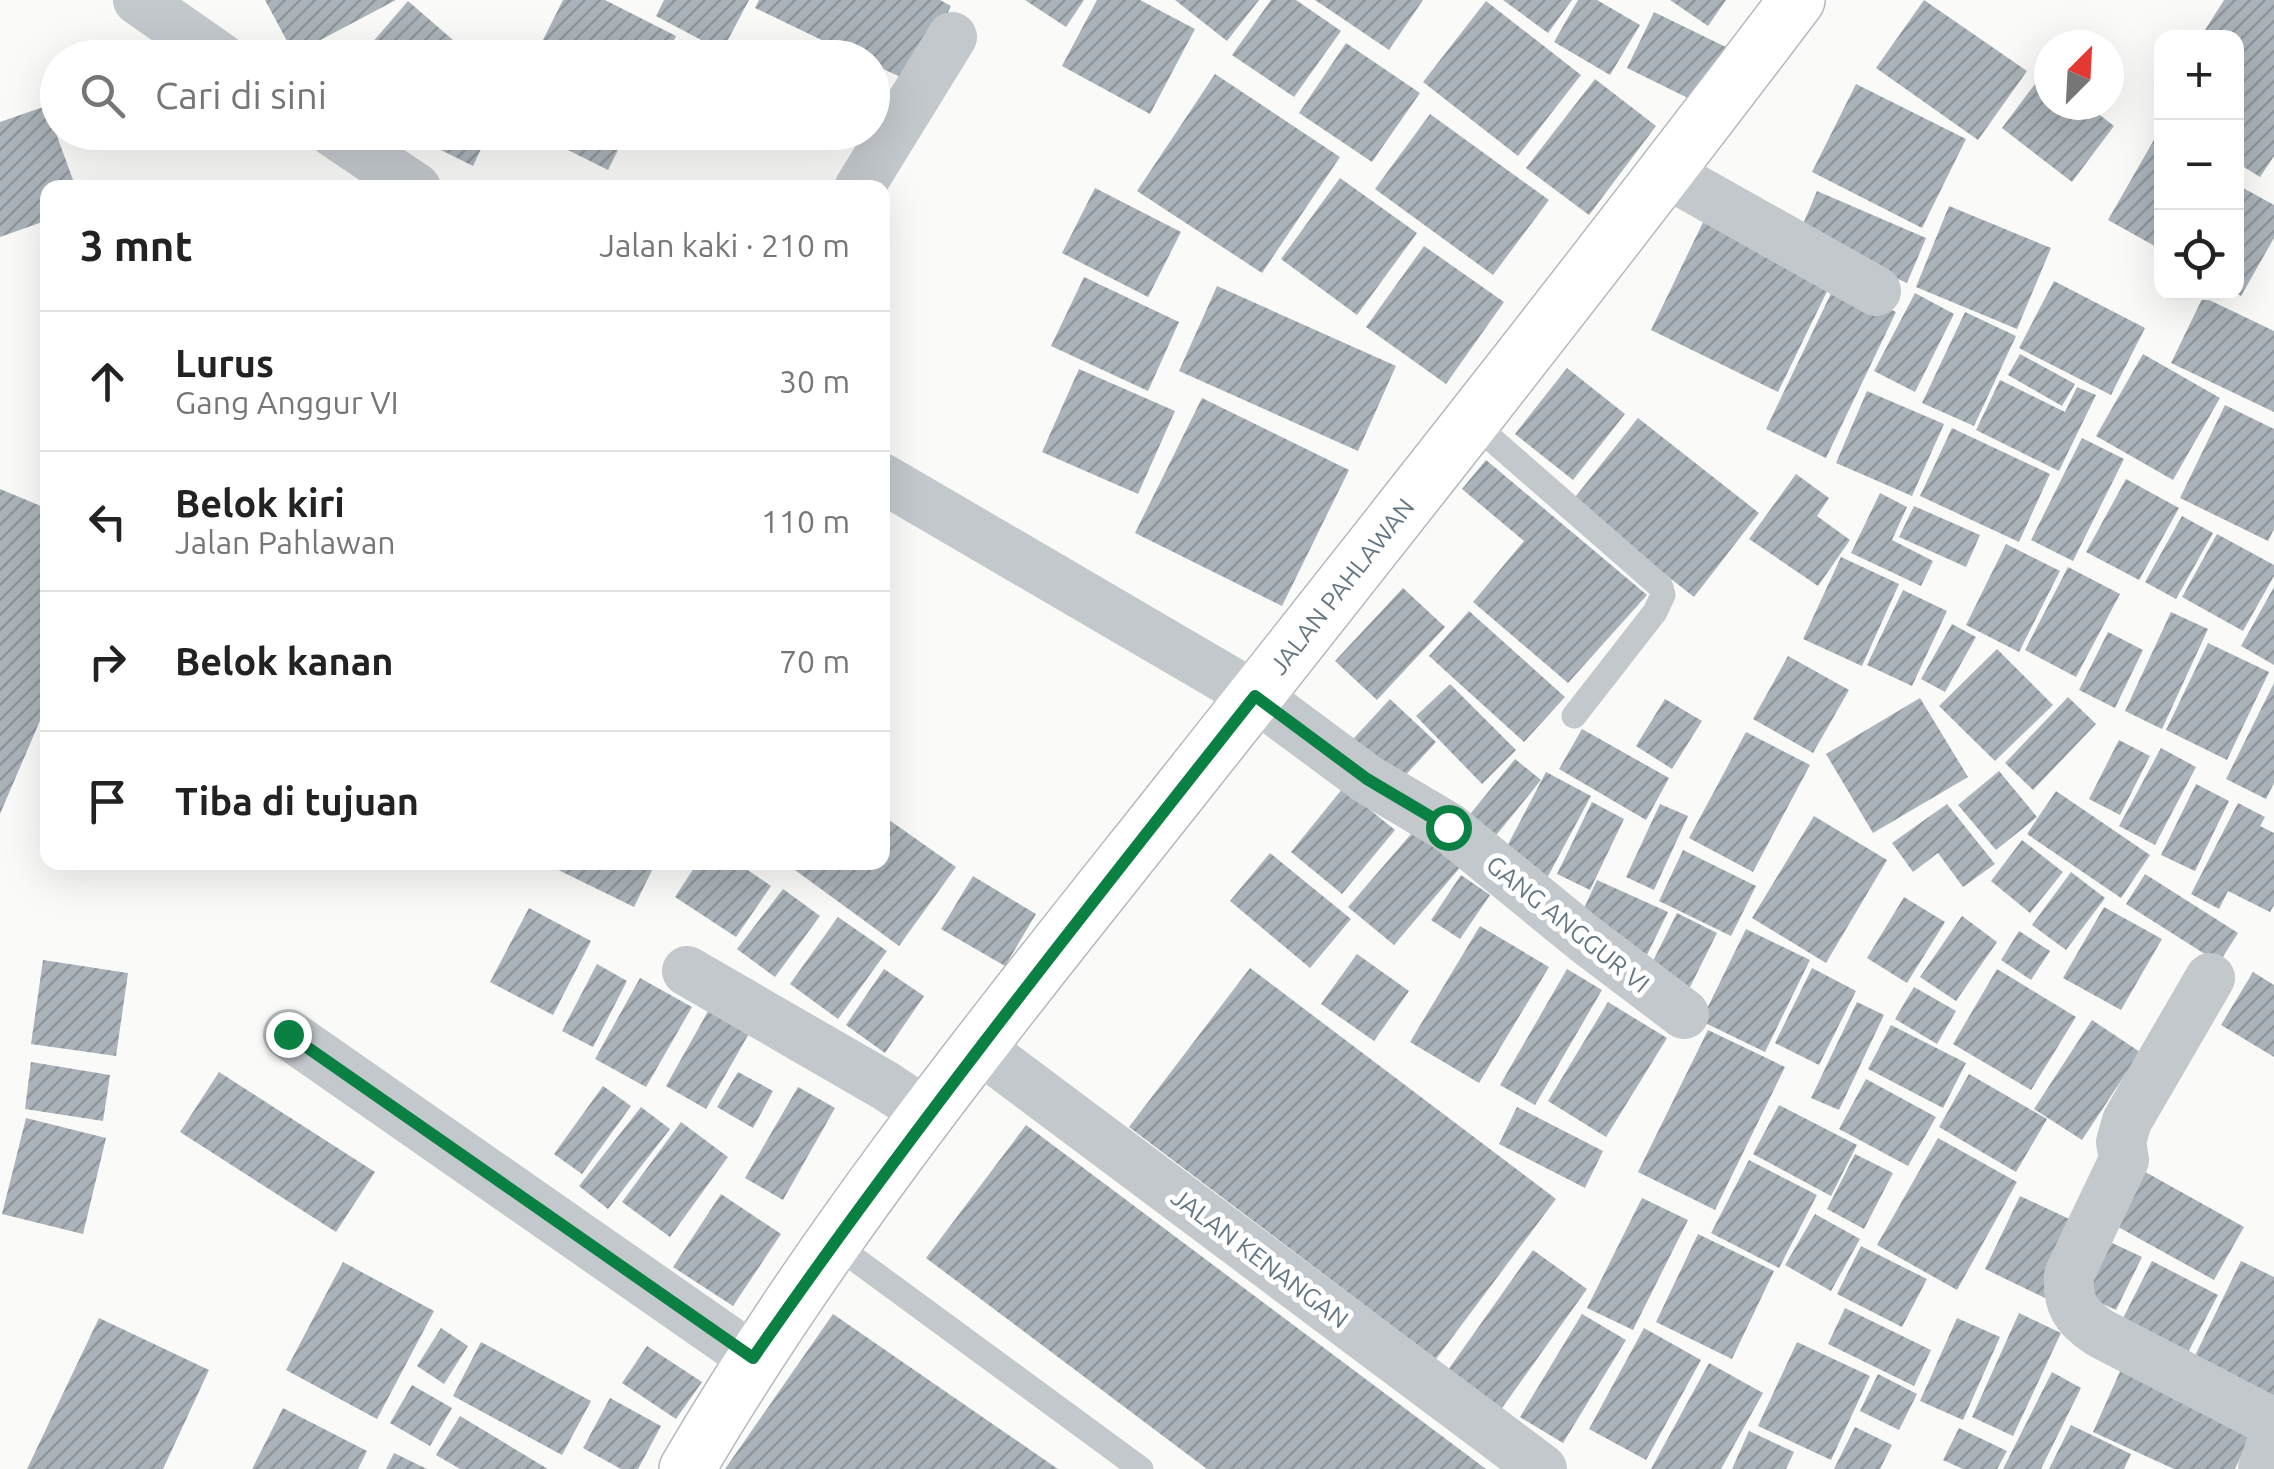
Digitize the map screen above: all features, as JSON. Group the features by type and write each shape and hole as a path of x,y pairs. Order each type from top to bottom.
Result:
{"main road":[{"name":"JALAN PAHLAWAN","path":"687,1469 753,1358 978,1047 1472,422 1796,0"}],"street":[{"path":"146,2 197,40"},
{"path":"890,137 952,37"},
{"path":"360,150 404,180"},
{"path":"863,180 882,150"},
{"path":"1666,173 1876,291"},
{"name":"GANG ANGGUR VI","path":"890,483 1255,696 1367,779 1448,827 1585,940 1684,1014"},
{"path":"687,971 928,1114"},
{"path":"2210,978 2122,1131 2124,1160 2068,1275 2068,1294 2083,1322 2100,1333 2268,1420 2274,1436 2263,1469"},
{"path":"288,1034 753,1358"},
{"name":"JALAN KENANGAN","path":"978,1047 1542,1469"}],"lane":[{"path":"1472,422 1661,587 1663,595 1655,612 1574,716"},
{"path":"833,1243 1140,1469"}],"building":[{"path":"265,0 396,0 320,40 286,40"},
{"path":"563,0 605,0 676,36 674,40 543,40"},
{"path":"664,0 749,0 728,40 701,40 656,16"},
{"path":"759,0 940,0 951,6 914,83 890,72 890,40 822,40 755,8"},
{"path":"1025,0 1084,0 1066,27"},
{"path":"1097,0 1140,0 1195,29 1150,114 1062,66"},
{"path":"1175,0 1259,0 1227,41"},
{"path":"1271,0 1296,0 1341,31 1294,97 1232,55"},
{"path":"1315,0 1423,0 1389,50"},
{"path":"1503,0 1572,0 1548,33"},
{"path":"1578,0 1597,0 1640,25 1610,75 1554,42"},
{"path":"1670,0 1726,0 1708,26"},
{"path":"1924,0 2027,71 1978,140 1876,68"},
{"path":"2224,0 2274,0 2274,156 2260,177 2244,167 2244,30 2205,30"},
{"path":"408,1 453,40 374,40"},
{"path":"1486,1 1581,75 1518,156 1423,82"},
{"path":"1654,12 1732,50 1704,106 1627,68"},
{"path":"1346,43 1420,93 1372,162 1299,113"},
{"path":"1215,74 1340,157 1262,273 1137,191"},
{"path":"1595,79 1656,126 1589,215 1526,168"},
{"path":"1856,84 1966,139 1922,228 1812,172"},
{"path":"2034,85 2034,120 2106,120 2114,126 2072,182 2002,128"},
{"path":"40,108 40,150 62,150 73,180 40,180 40,223 0,237 0,122"},
{"path":"1430,114 1549,200 1493,275 1375,189"},
{"path":"2154,140 2154,246 2108,220"},
{"path":"441,150 481,150 473,166"},
{"path":"568,150 618,150 608,170"},
{"path":"1340,178 1417,233 1357,315 1281,259"},
{"path":"1095,188 1181,232 1148,297 1062,253"},
{"path":"2244,188 2274,205 2274,238 2244,291"},
{"path":"1817,191 1926,238 1907,283 1798,236"},
{"path":"1949,206 2051,248 2017,329 1916,287"},
{"path":"1709,210 1836,273 1778,392 1651,330"},
{"path":"1424,246 1504,302 1446,384 1366,327"},
{"path":"1084,277 1179,322 1148,391 1051,346"},
{"path":"2054,281 2145,328 2111,395 2019,348"},
{"path":"1836,283 1896,312 1826,458 1766,429"},
{"path":"1217,286 1396,366 1358,451 1179,371"},
{"path":"1915,293 1954,314 1915,392 1874,371"},
{"path":"2202,300 2209,300 2274,331 2274,412 2171,363"},
{"path":"1965,312 2016,336 1974,426 1922,403"},
{"path":"2020,354 2075,384 2062,406 2008,375"},
{"path":"2143,354 2220,398 2173,480 2096,436"},
{"path":"1567,368 1625,414 1573,480 1515,434"},
{"path":"1079,369 1175,411 1138,494 1042,452"},
{"path":"2000,380 2065,412 2077,387 2096,395 2059,471 1976,430"},
{"path":"1867,391 1944,424 1912,496 1836,463"},
{"path":"1202,398 1349,470 1282,606 1135,533"},
{"path":"2225,405 2274,429 2274,529 2268,541 2180,498"},
{"path":"1638,418 1759,513 1694,597 1572,501"},
{"path":"1952,428 2050,474 2019,542 1920,496"},
{"path":"2082,438 2124,459 2073,561 2031,540"},
{"path":"1486,460 1647,595 1568,683 1473,602 1524,541 1462,489"},
{"path":"1796,474 1829,498 1817,516 1850,540 1818,586 1749,539"},
{"path":"2126,479 2179,508 2139,580 2086,552"},
{"path":"0,489 40,506 40,721 0,814"},
{"path":"1880,493 1907,507 1892,540 1933,561 1921,586 1851,553"},
{"path":"1914,506 1980,535 1966,567 1899,537"},
{"path":"2182,516 2213,533 2176,599 2145,582"},
{"path":"2217,534 2274,565 2274,576 2243,631 2182,597"},
{"path":"2006,544 2060,571 2019,652 1966,625"},
{"path":"1841,557 1899,584 1862,666 1803,639"},
{"path":"2068,567 2120,594 2076,677 2025,650"},
{"path":"2274,587 2274,665 2241,646"},
{"path":"1403,588 1445,627 1377,700 1335,661"},
{"path":"1903,590 1947,611 1912,686 1867,665"},
{"path":"1469,611 1565,697 1524,742 1429,656"},
{"path":"2171,612 2208,629 2162,729 2125,711"},
{"path":"1952,624 1976,637 1945,692 1921,679"},
{"path":"2108,632 2143,650 2115,708 2079,690"},
{"path":"2208,643 2269,672 2227,760 2166,730"},
{"path":"1997,649 2053,705 1995,761 1939,706"},
{"path":"1788,656 1849,690 1813,753 1753,719"},
{"path":"2274,683 2274,783 2266,799 2226,779"},
{"path":"1450,684 1516,750 1482,784 1416,716"},
{"path":"2068,697 2096,724 2033,790 2005,763"},
{"path":"1920,698 1968,777 1873,833 1826,754"},
{"path":"1390,699 1436,742 1390,792 1344,749"},
{"path":"1665,699 1702,721 1672,769 1636,746"},
{"path":"1582,729 1669,778 1646,820 1559,769"},
{"path":"1746,732 1810,765 1753,872 1689,838"},
{"path":"2119,740 2150,756 2120,815 2089,799"},
{"path":"2161,748 2196,767 2155,845 2119,826"},
{"path":"1515,759 1541,780 1493,839 1467,818"},
{"path":"1999,771 2037,817 1996,850 1958,805"},
{"path":"1546,772 1591,796 1547,878 1503,854"},
{"path":"2196,784 2229,801 2195,871 2161,855"},
{"path":"1343,788 1395,830 1342,894 1291,852"},
{"path":"2056,791 2150,855 2121,898 2027,834"},
{"path":"1592,802 1624,819 1590,890 1557,874"},
{"path":"2238,803 2265,817 2260,826 2274,833 2274,905 2270,912 2228,891 2219,909 2191,894"},
{"path":"1660,804 1688,816 1654,890 1626,877"},
{"path":"1947,804 1995,864 1963,887 1938,853 1913,872 1892,843"},
{"path":"1814,816 1887,860 1826,963 1752,918"},
{"path":"890,821 956,867 899,946 795,870 890,870"},
{"path":"1418,826 1463,864 1394,945 1348,907"},
{"path":"2022,840 2063,872 2030,913 1991,881"},
{"path":"1683,850 1756,886 1731,936 1659,901"},
{"path":"1270,853 1351,919 1310,968 1230,901"},
{"path":"558,870 652,870 634,907"},
{"path":"693,870 748,870 771,886 736,937 675,897"},
{"path":"2071,872 2105,898 2066,950 2032,925"},
{"path":"2145,874 2238,933 2219,963 2126,904"},
{"path":"1461,875 1490,895 1460,939 1431,920"},
{"path":"973,876 1036,914 1005,966 941,929"},
{"path":"1597,880 1668,912 1644,961 1575,928"},
{"path":"783,889 820,916 775,977 737,949"},
{"path":"1904,897 1945,922 1907,983 1867,958"},
{"path":"2104,907 2162,939 2121,1010 2063,978"},
{"path":"529,908 591,941 553,1015 490,982"},
{"path":"1677,913 1717,933 1689,989 1649,969"},
{"path":"1962,916 1997,942 1956,1001 1920,977"},
{"path":"838,917 887,951 838,1019 790,984"},
{"path":"1480,926 1549,967 1479,1083 1410,1042"},
{"path":"1746,929 1810,960 1765,1052 1701,1021"},
{"path":"2019,931 2050,951 2031,980 2001,960"},
{"path":"1357,954 1409,991 1374,1041 1321,1004"},
{"path":"43,960 128,973 116,1056 31,1044"},
{"path":"597,964 627,981 593,1047 562,1031"},
{"path":"1250,968 1556,1199 1436,1359 1129,1127"},
{"path":"1812,968 1856,991 1819,1065 1775,1043"},
{"path":"884,969 924,996 885,1053 846,1025"},
{"path":"1567,969 1602,990 1535,1105 1500,1085"},
{"path":"1997,969 2076,1017 2031,1090 1953,1044"},
{"path":"2253,972 2274,985 2274,1057 2221,1025"},
{"path":"640,978 692,1007 646,1087 595,1059"},
{"path":"1914,987 1956,1011 1937,1044 1895,1019"},
{"path":"1608,1002 1667,1038 1606,1137 1548,1101"},
{"path":"1857,1002 1884,1015 1839,1110 1811,1098"},
{"path":"711,1006 751,1030 706,1109 666,1086"},
{"path":"2092,1020 2140,1052 2082,1140 2034,1109"},
{"path":"1891,1025 1966,1063 1943,1108 1868,1069"},
{"path":"1708,1030 1785,1067 1715,1210 1638,1172"},
{"path":"31,1062 110,1075 103,1121 25,1109"},
{"path":"219,1072 375,1172 336,1232 180,1132"},
{"path":"738,1072 773,1091 753,1128 717,1107"},
{"path":"1969,1074 2047,1119 2016,1172 1939,1127"},
{"path":"1866,1079 1936,1117 1908,1166 1839,1129"},
{"path":"603,1086 631,1106 582,1174 554,1154"},
{"path":"798,1087 835,1108 783,1200 745,1178"},
{"path":"1779,1105 1857,1145 1831,1196 1753,1154"},
{"path":"641,1107 670,1129 608,1209 579,1186"},
{"path":"1517,1107 1603,1151 1585,1188 1499,1144"},
{"path":"26,1118 106,1138 83,1234 2,1214"},
{"path":"681,1122 728,1157 670,1237 622,1202"},
{"path":"1026,1125 1486,1469 1207,1469 926,1258"},
{"path":"1938,1138 2017,1182 1957,1290 1877,1245"},
{"path":"1855,1154 1893,1173 1864,1229 1827,1209"},
{"path":"1749,1160 1817,1195 1779,1268 1711,1233"},
{"path":"2140,1169 2244,1227 2214,1280 2111,1223"},
{"path":"721,1194 781,1234 733,1306 673,1267"},
{"path":"2020,1196 2080,1224 2045,1298 1985,1269"},
{"path":"1642,1198 1688,1220 1633,1330 1587,1308"},
{"path":"1815,1214 1860,1239 1831,1291 1785,1265"},
{"path":"1698,1234 1774,1271 1732,1359 1656,1322"},
{"path":"2108,1241 2142,1257 2116,1310 2083,1295"},
{"path":"1861,1246 1927,1279 1902,1327 1837,1294"},
{"path":"1533,1250 1587,1289 1502,1408 1448,1370"},
{"path":"2152,1261 2218,1295 2184,1360 2119,1326"},
{"path":"2241,1261 2274,1277 2274,1408 2190,1366"},
{"path":"343,1262 434,1311 377,1419 286,1370"},
{"path":"1845,1308 1931,1350 1914,1386 1828,1344"},
{"path":"2019,1313 2061,1333 2013,1436 1972,1417"},
{"path":"833,1314 1058,1469 725,1469"},
{"path":"1582,1314 1626,1340 1563,1443 1520,1417"},
{"path":"99,1318 209,1370 163,1469 27,1469"},
{"path":"1957,1318 2000,1337 1963,1420 1920,1401"},
{"path":"441,1328 468,1346 444,1384 417,1366"},
{"path":"1644,1328 1701,1360 1646,1460 1589,1429"},
{"path":"481,1342 591,1401 562,1455 453,1396"},
{"path":"1797,1342 1870,1376 1831,1460 1758,1426"},
{"path":"647,1346 702,1382 676,1419 622,1383"},
{"path":"1709,1363 1763,1393 1721,1469 1651,1469"},
{"path":"2122,1367 2255,1427 2235,1469 2174,1469 2093,1432"},
{"path":"2052,1372 2081,1388 2041,1469 2003,1469"},
{"path":"1878,1374 1917,1394 1899,1430 1860,1411"},
{"path":"412,1385 452,1408 430,1446 390,1423"},
{"path":"610,1398 661,1426 638,1469 621,1469 583,1448"},
{"path":"283,1408 367,1451 358,1469 252,1469"},
{"path":"460,1416 548,1469 460,1469 436,1455"},
{"path":"2071,1425 2131,1454 2124,1469 2049,1469"},
{"path":"1855,1427 1892,1445 1880,1469 1834,1469"},
{"path":"1959,1428 2007,1451 1997,1469 1963,1469 1943,1460"},
{"path":"1749,1431 1794,1452 1786,1469 1732,1469"},
{"path":"394,1453 427,1469 386,1469"}],"route":[{"path":"288,1034 753,1358 978,1047 1255,696 1367,779 1448,827"}]}
